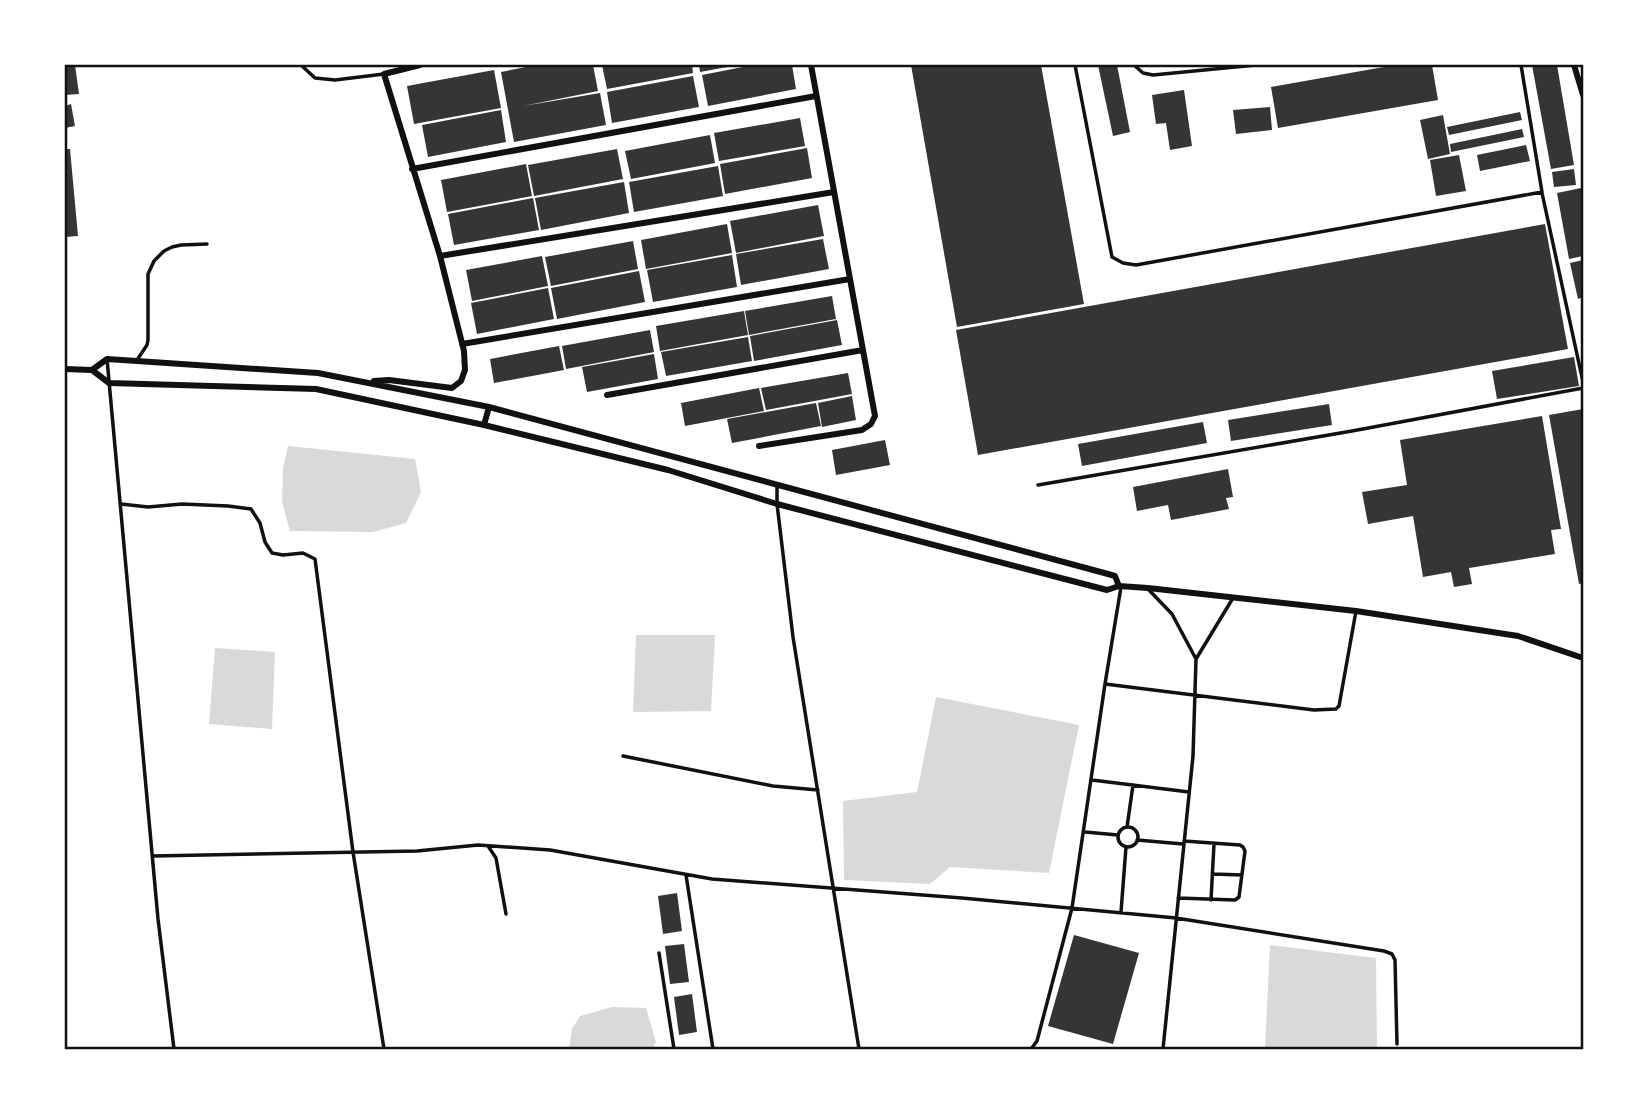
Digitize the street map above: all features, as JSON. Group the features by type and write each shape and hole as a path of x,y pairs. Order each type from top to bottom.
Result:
{"street":[{"path":"365,383 389,380 452,388 461,381 465,370 462,344 440,256 384,74 420,65"},
{"path":"759,446 862,430 871,424 875,416 811,65"},
{"path":"1574,65 1583,93"},
{"path":"412,169 817,96"},
{"path":"440,256 834,192"},
{"path":"462,344 850,279"},
{"path":"607,395 863,350"},
{"path":"92,370 107,359 318,373 489,407 1108,574 1115,576 1120,586"},
{"path":"65,369 92,370 109,383 316,389 484,425 668,470 777,504 1107,590 1120,586 1148,588 1356,611 1518,636 1583,658"},
{"path":"484,425 489,407"}],"lane":[{"path":"301,65 316,78 335,80 384,74"},
{"path":"1075,65 1112,257 1123,263 1136,265 1542,192"},
{"path":"1134,65 1143,73 1153,75 1256,65"},
{"path":"1521,65 1542,192 1583,382"},
{"path":"136,362 148,340 148,274 154,261 164,250 172,247 207,244"},
{"path":"107,359 158,919 174,1049"},
{"path":"1038,485 1583,388"},
{"path":"777,485 793,637 859,1049"},
{"path":"121,504 148,507 182,504 251,509 272,553 303,554 315,559 353,852 384,1049"},
{"path":"1031,1049 1037,1041 1072,908 1120,586"},
{"path":"1148,588 1172,614 1196,659 1193,756 1163,1049"},
{"path":"1196,659 1234,598"},
{"path":"1105,684 1314,710 1336,709 1339,706 1356,611"},
{"path":"623,756 773,786 818,790"},
{"path":"1091,780 1189,792"},
{"path":"1127,827 1133,785"},
{"path":"1127,827 1118,835 1120,844 1132,846 1137,840"},
{"path":"1127,827 1135,831 1137,840"},
{"path":"1084,832 1118,835"},
{"path":"1137,840 1243,847 1245,851 1239,897 1235,900 1178,898"},
{"path":"1210,900 1214,844"},
{"path":"153,856 416,851 488,846 550,850 712,880 962,898 1176,918 1392,954 1395,960 1397,1044"},
{"path":"488,846 496,858 506,914"},
{"path":"1121,912 1126,847"},
{"path":"1213,874 1242,875"},
{"path":"686,875 713,1049"},
{"path":"659,953 674,1049"}],"shaded area":[{"path":"288,446 415,459 421,492 406,523 373,532 290,531 282,502 283,468"},
{"path":"636,635 715,635 711,711 633,712"},
{"path":"215,648 275,652 272,729 209,724"},
{"path":"936,697 1079,725 1049,873 950,867 930,884 844,880 843,801 917,792"},
{"path":"1270,945 1376,958 1377,1049 1265,1049"},
{"path":"612,1007 646,1008 656,1042 652,1049 569,1049 572,1029 580,1016"}],"building":[{"path":"65,65 75,65 79,94 65,95"},
{"path":"536,65 593,65 598,91 523,106 600,93 606,125 514,142 501,72"},
{"path":"602,65 692,65 693,73 607,89"},
{"path":"699,65 733,65 733,66 700,72"},
{"path":"753,65 792,65 796,89 708,106 702,75"},
{"path":"911,65 1041,65 1084,304 957,327"},
{"path":"1098,65 1117,65 1130,132 1113,136"},
{"path":"1395,65 1432,65 1438,100 1278,128 1271,87"},
{"path":"1532,65 1557,65 1574,165 1551,169"},
{"path":"494,70 501,108 414,124 407,86"},
{"path":"693,76 699,107 612,123 607,92"},
{"path":"1184,90 1192,146 1170,150 1166,123 1156,124 1152,95"},
{"path":"71,104 75,126 65,128 65,106"},
{"path":"1270,107 1272,130 1236,134 1233,110"},
{"path":"501,110 506,142 428,157 422,125"},
{"path":"1520,112 1522,120 1449,135 1447,127"},
{"path":"1443,115 1450,154 1428,159 1420,120"},
{"path":"800,118 805,146 719,161 714,133"},
{"path":"1522,129 1524,137 1451,152 1450,144"},
{"path":"710,135 715,163 631,179 625,151"},
{"path":"1526,145 1530,161 1480,171 1477,155"},
{"path":"807,148 812,178 725,194 720,164"},
{"path":"65,149 70,149 78,236 65,237"},
{"path":"617,149 623,179 534,196 528,165"},
{"path":"1459,155 1466,191 1436,196 1430,160"},
{"path":"526,164 532,196 447,212 441,180"},
{"path":"718,166 723,196 634,212 629,182"},
{"path":"1574,169 1576,185 1554,187 1552,172"},
{"path":"624,182 629,213 541,230 535,198"},
{"path":"1581,188 1583,256 1569,259 1557,193"},
{"path":"533,198 539,230 454,245 448,214"},
{"path":"818,205 824,236 736,253 730,221"},
{"path":"727,224 732,253 646,269 641,240"},
{"path":"1545,224 1568,349 978,455 956,330"},
{"path":"823,239 829,269 741,285 736,254"},
{"path":"633,241 638,269 551,286 545,257"},
{"path":"732,255 737,287 653,302 647,270"},
{"path":"542,256 548,286 472,301 466,270"},
{"path":"1583,260 1583,297 1578,299 1570,263"},
{"path":"639,271 645,302 557,319 551,288"},
{"path":"548,288 554,319 477,334 471,303"},
{"path":"832,296 836,319 749,335 745,311"},
{"path":"744,311 748,335 660,351 656,326"},
{"path":"837,320 842,345 754,361 750,336"},
{"path":"650,330 654,352 566,369 562,346"},
{"path":"748,337 752,361 666,376 661,352"},
{"path":"559,346 564,370 494,383 490,359"},
{"path":"654,354 658,379 587,392 582,367"},
{"path":"1574,357 1579,386 1497,399 1492,371"},
{"path":"848,373 852,394 766,410 761,388"},
{"path":"759,388 764,411 685,426 681,403"},
{"path":"852,396 856,420 822,427 818,403"},
{"path":"816,403 821,426 732,443 727,419"},
{"path":"1329,404 1332,425 1231,441 1228,420"},
{"path":"1583,409 1583,583 1579,584 1549,415"},
{"path":"1542,416 1561,529 1551,530 1555,554 1469,568 1472,584 1454,587 1451,572 1423,577 1413,516 1368,524 1362,492 1407,485 1400,440"},
{"path":"1203,422 1207,443 1082,466 1078,444"},
{"path":"885,440 890,465 836,475 832,450"},
{"path":"1228,469 1233,497 1226,498 1229,509 1171,520 1168,505 1137,511 1133,487"},
{"path":"677,893 682,931 663,934 658,896"},
{"path":"1074,935 1139,953 1113,1044 1048,1026"},
{"path":"684,944 689,982 670,984 665,946"},
{"path":"692,994 697,1032 679,1035 674,997"}]}
